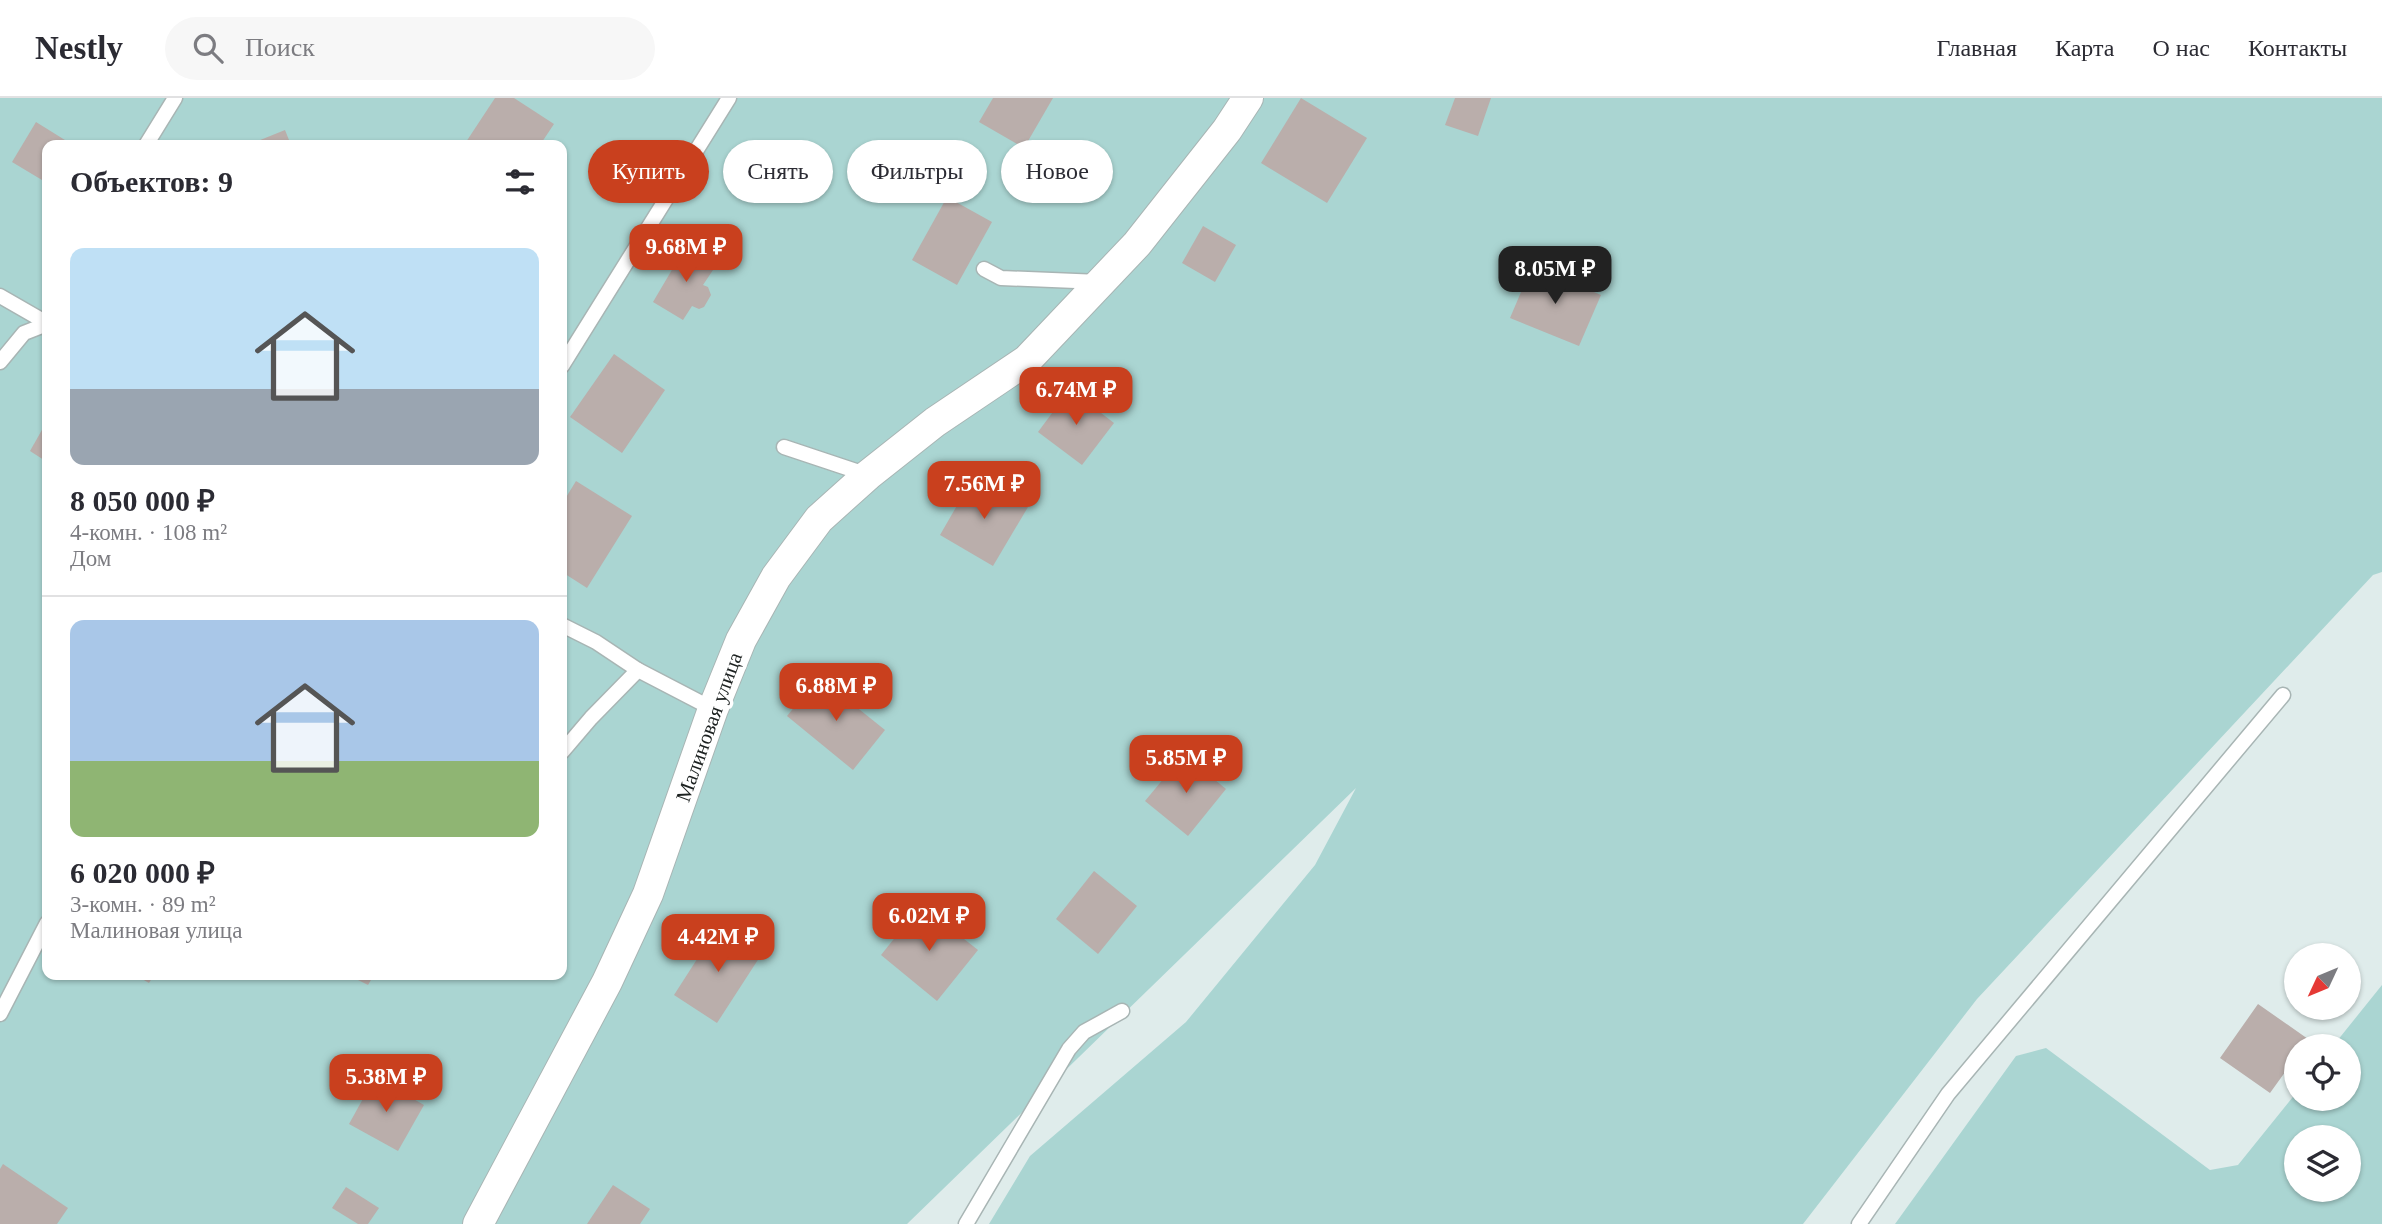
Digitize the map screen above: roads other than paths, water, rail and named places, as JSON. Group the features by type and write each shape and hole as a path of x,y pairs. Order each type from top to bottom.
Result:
{"street":[{"name":"Малиновая улица","path":"478,1224 607,982 648,894 713,709 741,640 776,577 820,519 868,475 935,422 1027,360 1145,233 1227,130 1248,98"}],"lane":[{"path":"149,140 175,98"},
{"path":"567,358 729,98"},
{"path":"984,269 1002,278 1101,282"},
{"path":"0,296 42,320"},
{"path":"0,362 24,333 42,325"},
{"path":"784,447 868,475"},
{"path":"567,628 596,642 638,670 713,709"},
{"path":"567,746 638,670"},
{"path":"1859,1224 1948,1094 2283,695"},
{"path":"0,1014 42,933"},
{"path":"966,1224 1069,1049 1084,1032 1122,1011"}]}
